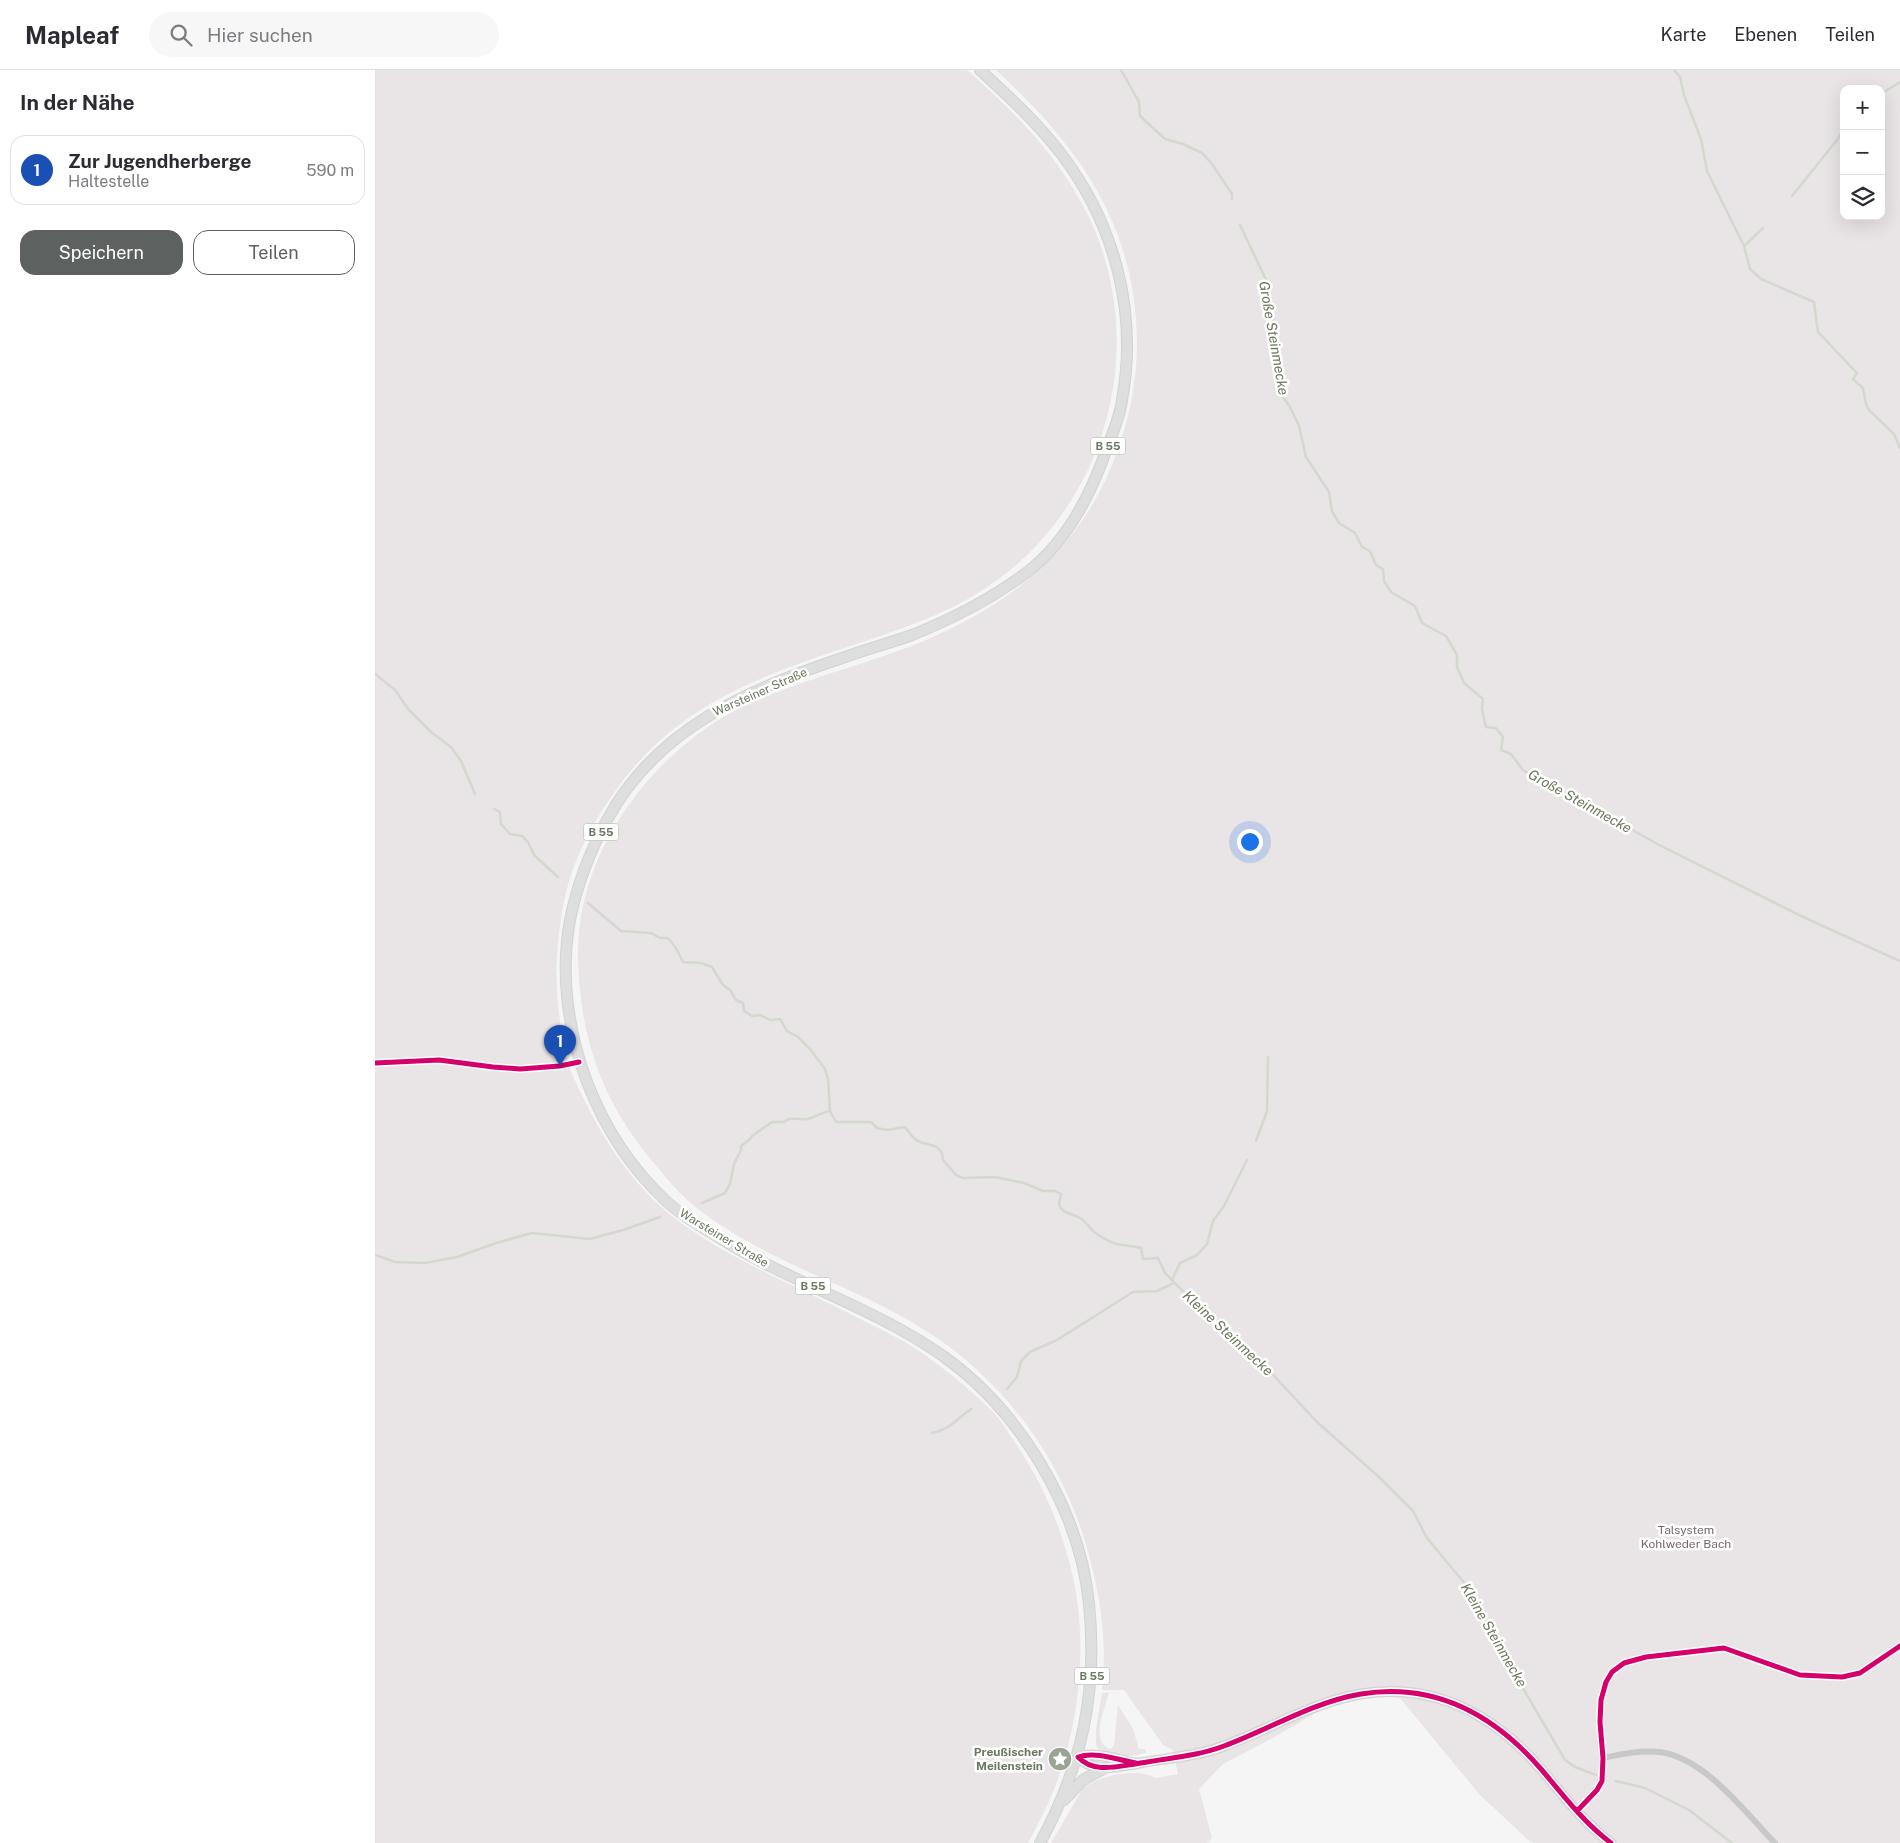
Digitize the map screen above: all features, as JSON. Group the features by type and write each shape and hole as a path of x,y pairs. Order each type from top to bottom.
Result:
{"main road":[{"name":"Warsteiner Straße","path":"980,70 1021,108 1059,151 1084,186 1101,219 1114,253 1124,294 1126,366 1119,415 1103,462 1067,531 1030,570 971,608 911,635 776,682 727,704 702,719 675,739 634,780 612,812 592,851 574,902 570,920 567,941 566,981 572,1032 579,1062 593,1098 608,1126 629,1158 667,1201 684,1215 737,1249 884,1320 947,1359 980,1387 1013,1423 1046,1474 1075,1537 1089,1593 1092,1677 1089,1708 1078,1757 1059,1807 1040,1843"},
{"name":"Warsteiner Straße","path":"1059,1807 1083,1780 1105,1768"}],"street":[{"path":"375,1063 439,1060 520,1069 560,1066 579,1062"},
{"path":"1078,1757 1091,1766 1105,1768 1181,1757 1221,1747 1312,1708 1346,1697 1371,1692 1405,1692 1426,1695 1469,1709 1491,1722 1521,1747 1577,1812 1611,1843"},
{"path":"1577,1812 1600,1786 1603,1758 1637,1752 1661,1752 1683,1758 1701,1770 1724,1790 1775,1843"},
{"path":"1078,1757 1095,1755 1136,1763"}],"green space":[{"path":"375,70 967,70 1016,116 1045,148 1071,184 1082,204 1103,254 1115,305 1116,358 1109,410 1092,460 1067,506 1034,548 977,594 926,619 816,657 748,684 716,700 687,719 659,742 633,768 609,800 584,842 572,872 564,903 557,953 557,999 571,1071 604,1137 638,1184 666,1211 703,1238 749,1264 900,1339 942,1368 996,1415 1024,1457 1049,1502 1061,1534 1076,1594 1080,1648 1079,1675 1077,1702 1066,1754 1051,1796 1028,1843 375,1843"},
{"name":"Talsystem Kohlweder Bach","path":"996,70 1900,70 1900,1843 1534,1843 1528,1840 1479,1794 1400,1698 1384,1696 1368,1697 1326,1707 1223,1764 1199,1789 1212,1838 1207,1843 1051,1843 1082,1790 1097,1780 1128,1773 1139,1773 1156,1778 1178,1774 1173,1750 1163,1745 1124,1690 1102,1690 1104,1671 1103,1632 1094,1575 1074,1509 1062,1482 1047,1456 1013,1407 971,1364 947,1345 908,1320 866,1298 781,1259 749,1242 697,1208 672,1185 646,1153 612,1102 596,1064 585,1024 580,992 578,943 582,910 596,865 609,836 645,784 667,760 691,739 717,721 744,706 787,688 919,643 977,615 1003,598 1028,580 1071,536 1089,510 1105,481 1129,414 1135,378 1137,343 1134,301 1126,261 1114,225 1097,191 1077,159 1053,129"},
{"path":"1102,1693 1109,1693 1100,1724 1101,1740 1104,1745 1111,1749 1114,1745 1118,1705 1133,1729 1139,1749 1145,1749 1146,1753 1121,1755 1108,1753 1097,1748 1096,1729"}],"waterway":[{"name":"Große Steinmecke","path":"1121,70 1139,102 1140,116 1165,139 1183,144 1202,153 1212,164 1232,194 1232,199"},
{"path":"1674,70 1680,77 1684,95 1701,139 1707,171 1744,246 1750,269 1761,279 1814,302 1818,332 1857,373 1853,379 1863,388 1869,410 1894,434 1900,448"},
{"path":"1885,91 1900,82"},
{"path":"1792,196 1843,130"},
{"name":"Große Steinmecke","path":"1240,225 1268,284 1275,335 1275,363 1281,394 1299,426 1306,457 1329,492 1332,511 1339,523 1355,533 1362,547 1370,551 1376,565 1383,569 1384,581 1391,592 1415,606 1422,623 1446,636 1457,655 1457,667 1464,683 1483,699 1482,709 1486,727 1496,728 1503,737 1501,750 1511,754 1523,770 1550,787 1570,794 1586,807 1599,811 1659,845 1801,916 1900,961"},
{"path":"1744,246 1763,228"},
{"name":"Kleine Steinmecke","path":"375,674 395,690 409,710 431,732 451,747 461,761 475,794"},
{"name":"Kleine Steinmecke","path":"494,809 500,812 501,824 510,834 522,836 528,842 534,855 558,877"},
{"name":"Kleine Steinmecke","path":"588,903 621,931 651,933 660,938 668,938 683,962 701,963 712,967 723,985 730,990 736,1000 743,1003 744,1011 752,1016 760,1015 770,1020 780,1019 787,1031 798,1037 825,1069 828,1079 830,1111 836,1122 871,1122 877,1128 887,1130 905,1127 918,1141 937,1147 942,1153 943,1160 956,1175 963,1178 995,1177 1024,1183 1043,1191 1055,1191 1061,1194 1059,1205 1063,1211 1077,1216 1100,1236 1115,1244 1141,1248 1143,1259 1158,1258 1165,1273 1215,1324 1263,1364 1317,1422 1379,1477 1413,1511 1427,1538 1471,1591 1517,1678 1565,1760 1575,1767 1596,1775"},
{"path":"1256,1141 1267,1111 1268,1057"},
{"path":"702,1203 725,1193 730,1184 734,1164 741,1146 752,1136 772,1122 807,1119 830,1111"},
{"path":"1172,1280 1180,1263 1197,1255 1207,1244 1213,1221 1224,1206 1247,1160"},
{"path":"375,1255 395,1262 425,1263 457,1257 532,1233 590,1239 660,1217"},
{"path":"1007,1389 1017,1377 1021,1361 1030,1352 1057,1340 1133,1292 1157,1291 1174,1283"},
{"path":"932,1433 948,1427 971,1409"},
{"name":"Kleine Steinmecke","path":"1616,1781 1645,1788 1689,1810 1732,1843"}],"cycle path":[{"path":"375,1063 439,1060 520,1069 560,1066 579,1062"},
{"path":"1577,1811 1597,1790 1602,1781 1601,1700 1606,1682 1612,1672 1624,1663 1646,1657 1724,1648 1800,1675 1842,1677 1860,1673 1900,1646"},
{"path":"1136,1763 1100,1755 1078,1757 1090,1765 1105,1768 1191,1755 1224,1746 1309,1709 1343,1698 1361,1694 1388,1692 1414,1693 1438,1698 1461,1707 1483,1718 1503,1733 1541,1769 1583,1818 1611,1843"}],"place":[{"name":"Zur Jugendherberge","path":"560,1066"},
{"name":"Preußischer Meilenstein","path":"1060,1759"}]}
